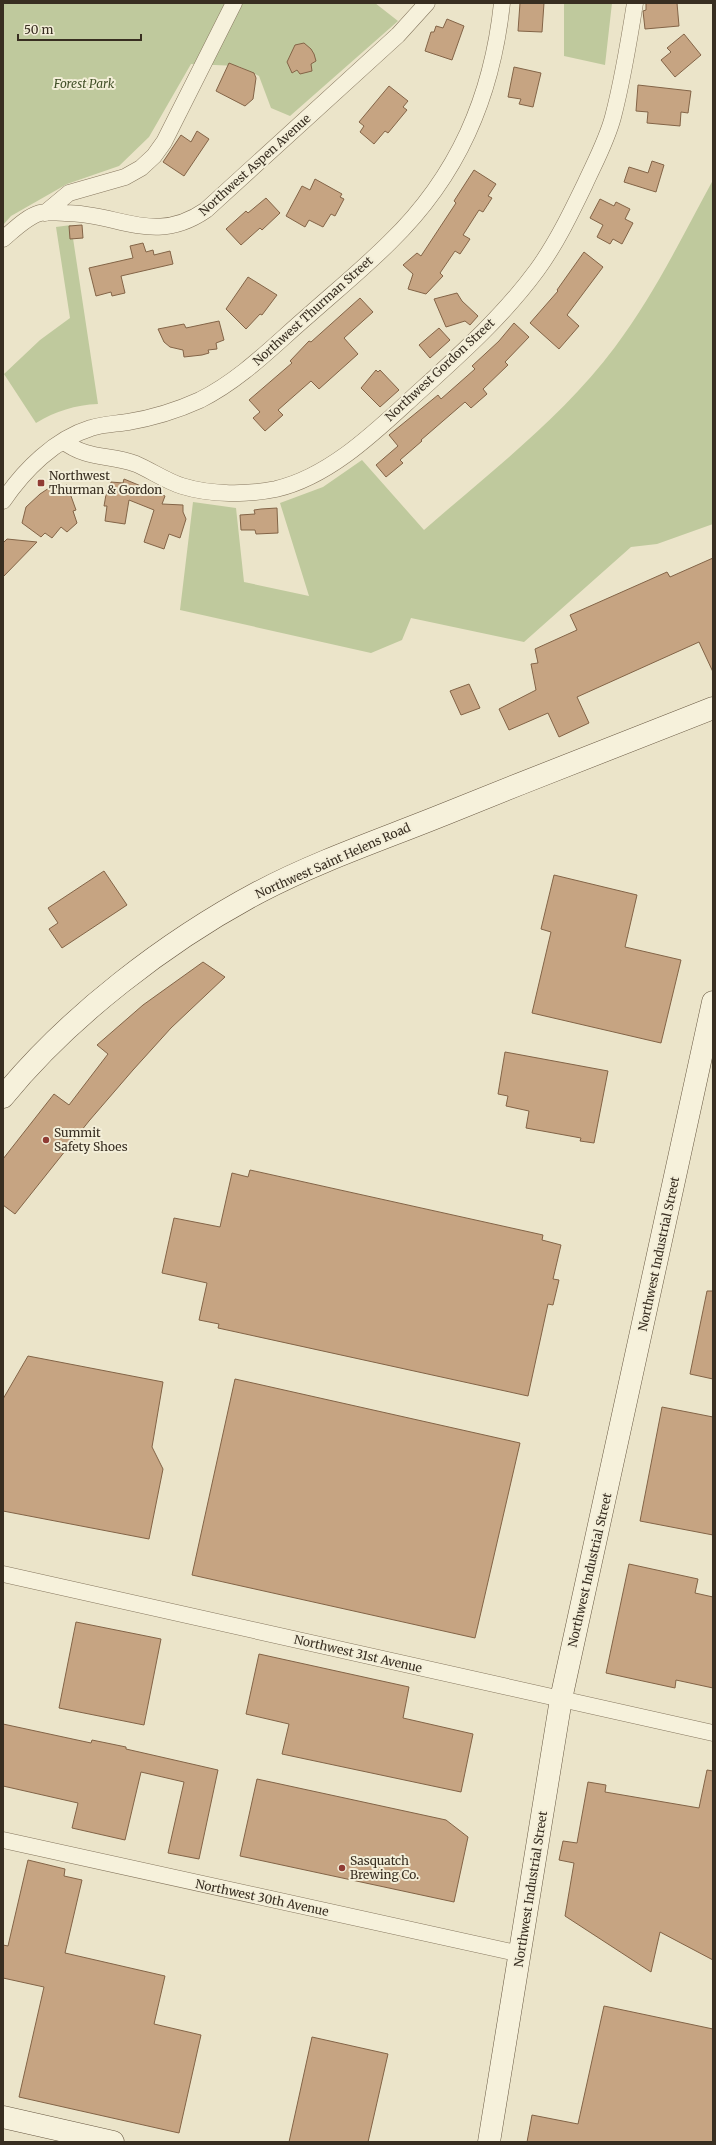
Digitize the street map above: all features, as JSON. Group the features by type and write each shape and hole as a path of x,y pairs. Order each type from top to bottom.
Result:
{"street":[{"path":"45,213 69,192 125,177 142,168 154,156 164,142 234,3"},
{"name":"Northwest Aspen Avenue","path":"3,240 20,225 37,214 45,213 79,213 99,216 146,228 170,226 193,220 206,210 398,35 427,3"},
{"name":"Northwest Thurman Street","path":"3,501 39,459 64,441 90,428 152,416 199,401 233,381 390,243 432,195 458,156 469,133 491,67 502,3"},
{"name":"Northwest Gordon Street","path":"64,441 74,450 86,454 126,460 183,486 219,492 274,489 292,484 324,468 350,452 399,410 483,332 537,270 567,220 603,147 613,119 622,79 635,3"},
{"name":"Northwest Saint Helens Road","path":"3,1097 22,1074 67,1030 115,988 189,934 254,895 360,848 713,708"},
{"name":"Northwest Industrial Street","path":"489,2142 521,1954 561,1700 713,1002"},
{"name":"Northwest 31st Avenue","path":"3,1574 713,1733"},
{"name":"Northwest 30th Avenue","path":"3,1840 521,1954"},
{"path":"3,2117 113,2142"}],"green space":[{"name":"Forest Park","path":"3,3 375,3 398,21 290,116 271,108 259,76 238,66 191,64 149,137 119,166 67,184 11,216 3,225"},
{"path":"564,3 612,3 605,65 564,56"},
{"path":"713,180 713,524 657,544 631,547 524,642 411,618 402,640 371,653 180,610 193,502 236,508 244,582 309,596 280,503 323,487 362,460 424,530 549,421 594,373 615,347 655,286"},
{"path":"71,225 98,404 66,409 36,423 4,374 40,340 70,318 56,227"}],"building":[{"path":"520,3 544,3 542,32 518,31"},
{"path":"646,3 677,3 679,26 645,29 643,11 646,10"},
{"path":"447,19 464,26 452,60 425,51 431,32 434,32 436,26 443,28"},
{"path":"684,34 701,55 675,77 661,60 671,52 667,48"},
{"path":"304,43 311,49 316,61 311,64 312,71 300,74 297,70 292,73 287,62 295,45"},
{"path":"229,63 254,73 256,78 253,99 245,106 216,91"},
{"path":"514,67 541,73 533,107 519,104 521,99 508,97"},
{"path":"638,85 691,91 688,113 681,112 680,126 647,123 648,112 636,111"},
{"path":"389,86 408,101 403,107 407,110 388,133 385,131 374,144 360,132 364,126 359,122"},
{"path":"197,131 209,139 184,176 163,162 181,135 191,142"},
{"path":"652,161 664,165 656,192 624,182 629,167 648,173"},
{"path":"474,170 496,184 488,196 492,198 483,212 479,210 463,235 470,239 460,254 455,251 440,273 443,276 426,294 408,289 413,274 403,265 417,253 421,256 456,203 454,201"},
{"path":"315,179 342,194 340,197 344,199 335,216 331,214 323,227 309,220 305,227 286,216 302,186 310,190"},
{"path":"266,198 280,213 262,230 260,228 241,245 226,229 246,211 248,213"},
{"path":"600,199 614,206 616,202 630,209 625,219 633,223 622,244 613,239 610,244 597,237 603,225 590,218"},
{"path":"82,225 83,238 70,239 69,226"},
{"path":"143,243 146,252 153,250 154,255 170,251 173,264 121,276 125,293 112,296 111,292 96,296 89,268 133,258 130,246"},
{"path":"584,252 603,267 567,315 579,326 559,349 530,323 558,291 557,290"},
{"path":"248,277 277,295 262,315 260,314 246,329 226,309"},
{"path":"457,293 462,301 478,316 470,325 465,321 446,327 434,299"},
{"path":"360,298 373,312 344,338 358,354 319,389 311,381 278,410 283,415 265,431 253,418 260,412 249,400 292,363 290,361 309,341 311,342"},
{"path":"219,321 224,340 216,343 217,349 208,350 209,353 202,355 184,357 183,350 170,347 164,342 158,329 184,324 186,328"},
{"path":"514,323 529,337 505,362 508,365 483,389 487,394 471,408 465,402 421,440 422,441 400,460 403,463 386,477 376,465 398,446 389,435 438,395 441,399 475,369 472,366 499,341"},
{"path":"439,328 450,340 430,358 419,345"},
{"path":"376,370 378,372 380,370 399,390 380,407 361,388"},
{"path":"124,479 165,496 162,504 183,505 183,512 186,519 180,538 169,534 164,549 144,542 154,510 129,500 125,524 105,521 107,506 104,506 107,489 110,490 111,482 123,483"},
{"path":"55,484 58,489 67,485 76,510 73,511 77,523 67,532 61,527 52,538 45,533 41,537 22,523 26,507 40,494"},
{"path":"277,508 278,533 256,534 255,530 241,530 240,515 255,514 254,510"},
{"path":"7,539 37,542 3,577 3,543"},
{"path":"713,558 713,672 699,642 577,697 589,723 559,737 548,713 509,730 499,709 536,690 531,664 538,663 535,649 577,630 570,615 667,572 670,577"},
{"path":"469,684 480,708 461,715 450,691"},
{"path":"104,871 127,905 62,948 49,929 58,923 48,908"},
{"path":"554,875 637,895 625,947 681,960 661,1043 532,1013 551,932 541,929"},
{"path":"203,962 225,977 171,1028 133,1070 89,1121 15,1214 3,1205 3,1159 54,1094 69,1105 108,1054 97,1045 143,1005"},
{"path":"505,1052 608,1071 594,1143 580,1141 581,1138 526,1128 529,1111 506,1106 508,1096 498,1094"},
{"path":"250,1170 543,1235 542,1240 561,1245 553,1279 559,1280 553,1305 548,1304 528,1396 218,1328 219,1324 199,1320 207,1283 162,1273 174,1218 220,1227 232,1173 248,1177"},
{"path":"707,1291 713,1291 713,1379 690,1374"},
{"path":"28,1356 163,1382 152,1447 163,1469 149,1539 3,1511 3,1399"},
{"path":"235,1379 520,1443 475,1638 192,1575"},
{"path":"662,1407 713,1417 713,1535 640,1521"},
{"path":"629,1564 698,1579 695,1593 713,1597 713,1688 676,1680 675,1688 606,1673"},
{"path":"76,1622 161,1639 144,1725 59,1708"},
{"path":"259,1654 409,1687 403,1718 473,1734 461,1792 282,1754 289,1724 246,1714"},
{"path":"3,1724 91,1743 92,1740 126,1747 126,1749 218,1770 199,1859 168,1853 184,1782 141,1772 125,1840 72,1828 78,1803 3,1786"},
{"path":"707,1770 713,1771 713,1960 660,1932 651,1972 565,1916 574,1863 559,1860 563,1841 577,1843 588,1782 606,1785 605,1792 699,1808"},
{"path":"257,1779 446,1820 468,1837 454,1902 240,1856"},
{"path":"28,1860 65,1869 64,1876 82,1880 65,1953 165,1976 154,2024 201,2035 179,2133 19,2097 44,1987 3,1978 3,1945 8,1946"},
{"path":"604,2006 713,2029 713,2142 527,2142 532,2115 578,2124"},
{"path":"312,2037 388,2054 368,2142 289,2142"}],"place":[{"name":"Northwest Thurman & Gordon","path":"41,483"},
{"name":"Summit Safety Shoes","path":"46,1140"},
{"name":"Sasquatch Brewing Co.","path":"342,1868"}]}
